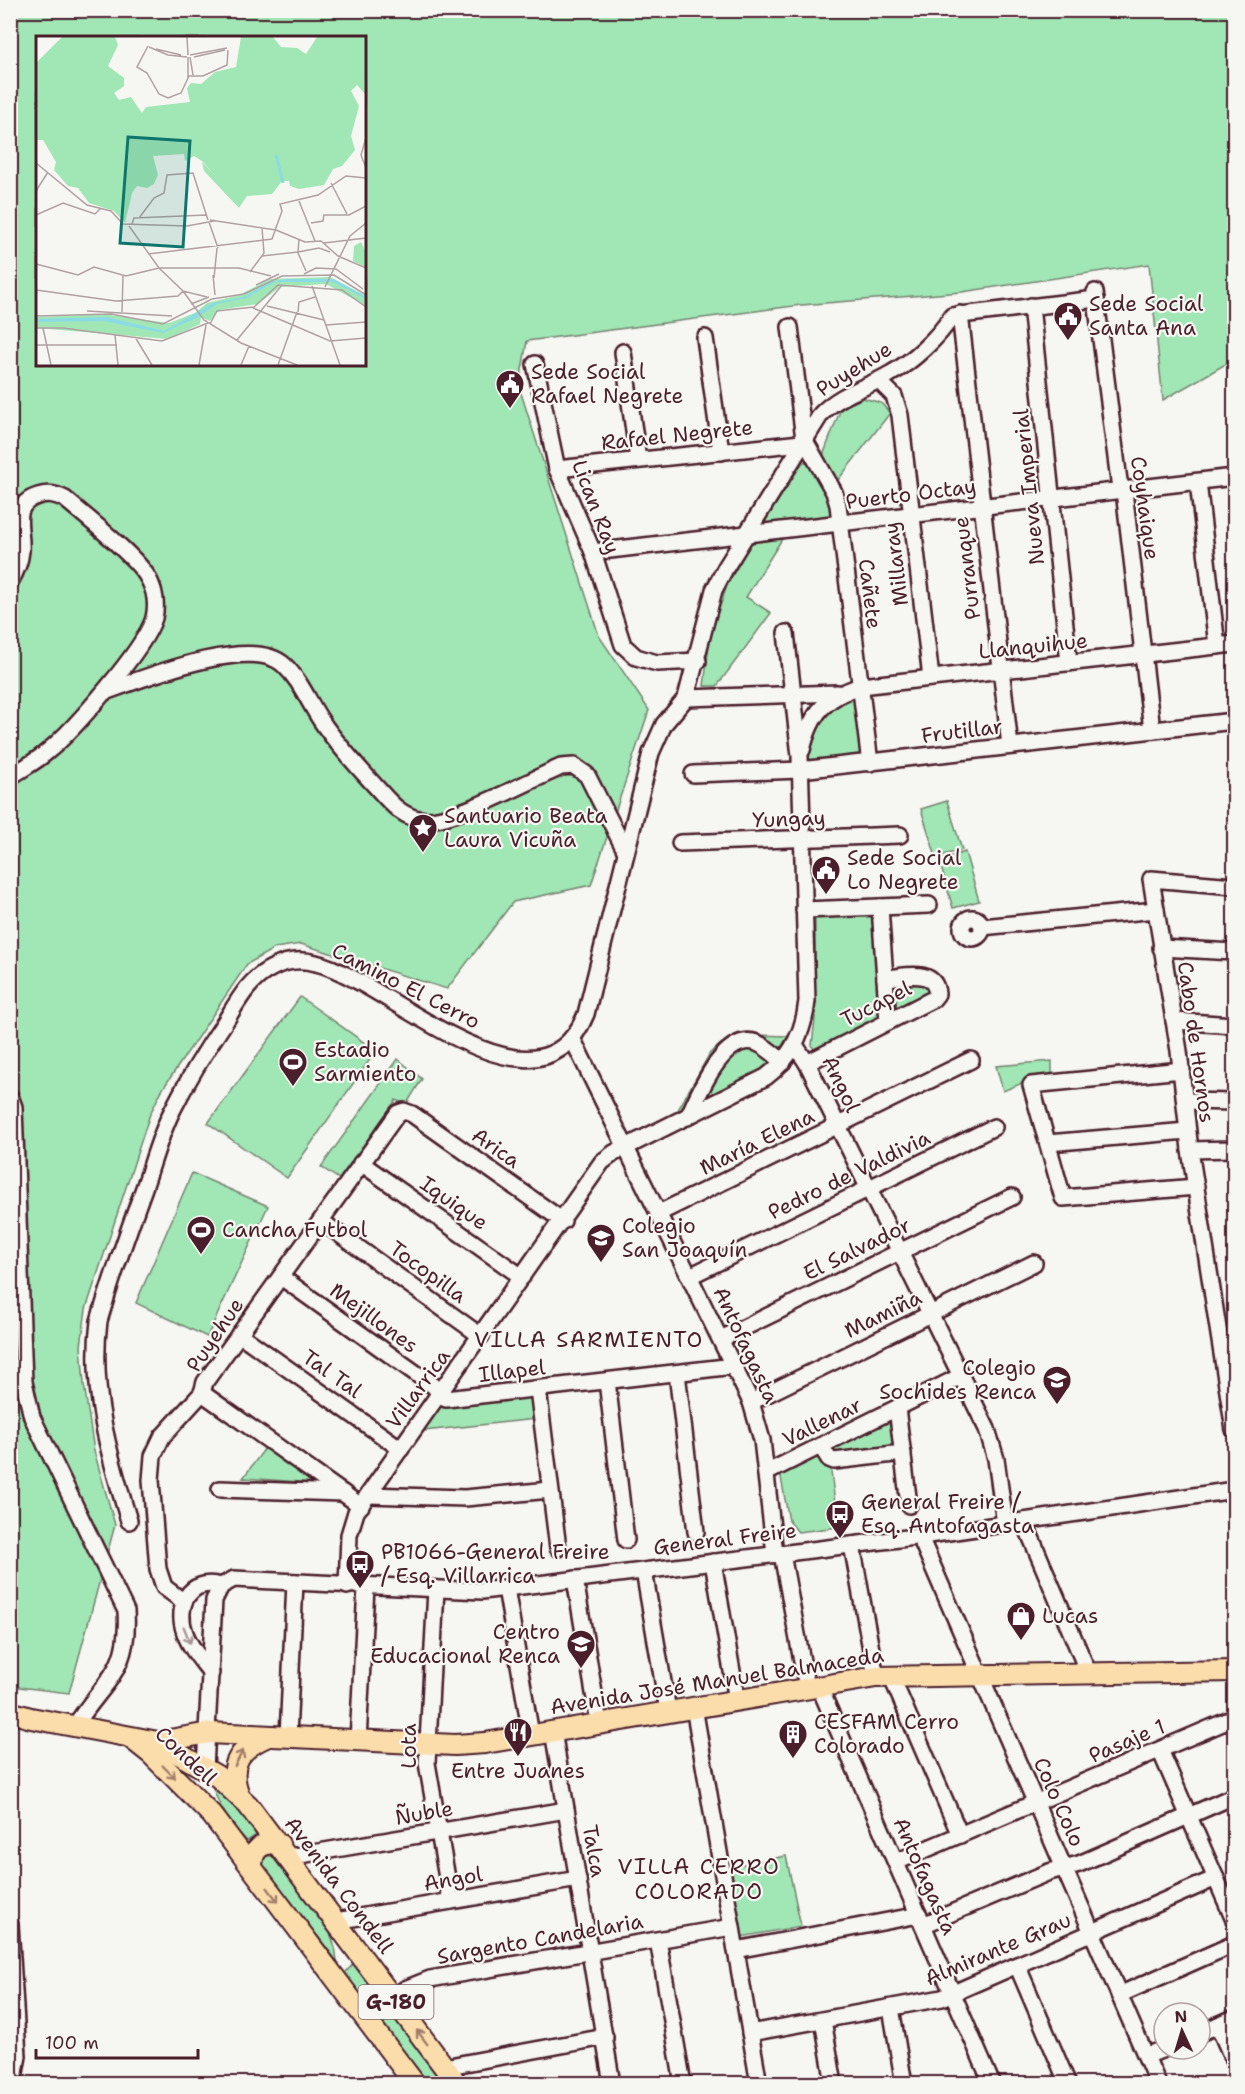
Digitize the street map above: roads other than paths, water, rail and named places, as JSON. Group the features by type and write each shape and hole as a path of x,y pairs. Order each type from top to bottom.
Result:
{"main road":[{"name":"Avenida José Manuel Balmaceda","path":"158,1742 209,1733 428,1745 470,1745 883,1677 980,1673 1234,1671"},
{"name":"G-180","path":"10,1712 158,1742"},
{"name":"Condell","path":"124,1735 146,1750 212,1815"},
{"path":"239,1795 234,1777 236,1760 248,1746 268,1736"},
{"name":"Avenida Condell","path":"158,1742 205,1768 239,1795 284,1851 457,2084"},
{"path":"205,1768 204,1794 212,1815"},
{"name":"G-180","path":"212,1815 415,2084"},
{"path":"252,1866 253,1855 260,1847 269,1843 284,1851"}],"street":[{"name":"Coyhaique","path":"1031,306 1095,295 1119,481 1124,491 1152,730"},
{"path":"960,314 1031,306"},
{"name":"Nueva Imperial","path":"1031,306 1069,663"},
{"name":"Puyehue","path":"698,661 702,633 714,591 745,534 803,441 831,404 893,373 930,341 952,316 960,314"},
{"name":"Purranque","path":"960,314 1010,746"},
{"path":"790,327 803,441"},
{"path":"705,338 721,452"},
{"path":"623,352 638,460"},
{"name":"Lican Ray","path":"535,364 557,469 593,552 623,645 636,657 657,663 698,661"},
{"name":"Millaray","path":"879,381 898,405 931,678"},
{"name":"Rafael Negrete","path":"557,469 803,441"},
{"name":"Cañete","path":"803,441 834,492 870,762"},
{"name":"Puerto Octay","path":"593,552 1234,477"},
{"path":"1198,483 1216,646"},
{"path":"10,582 20,558 18,523 21,508 33,497 49,494 65,499 142,569 154,594 153,621 140,644 105,692 50,750 10,777"},
{"name":"Angol","path":"786,633 800,763 807,1001 804,1022 795,1045 807,1063 961,1376 994,1449 1005,1524"},
{"name":"Llanquihue","path":"686,698 838,693 861,686 1234,644"},
{"path":"105,692 220,656 261,656 283,663 298,681 322,723 367,777 403,814 420,819 439,819 561,767 574,766 587,774 626,852"},
{"name":"Camino El Cerro","path":"129,1521 101,1419 96,1345 99,1321 171,1112 221,1028 252,982 262,973 282,963 304,961 343,972 445,1032 498,1054 522,1059 544,1056 557,1050 572,1038 586,1014 657,737 686,698 698,661"},
{"name":"Llanquihue","path":"800,763 806,733 816,714 838,693"},
{"name":"Frutillar","path":"693,774 800,763 870,762 1234,721"},
{"name":"Yungay","path":"680,843 900,835"},
{"name":"Cabo de Hornos","path":"1234,886 1151,879 1182,1070 1187,1131 1234,1430"},
{"path":"804,910 930,905"},
{"path":"880,907 888,1022"},
{"path":"982,927 1156,910"},
{"path":"1161,948 1234,952"},
{"name":"Tucapel","path":"807,1063 933,999 937,992 933,981 926,976 885,978"},
{"path":"1174,1021 1234,1025"},
{"name":"Antofagasta","path":"572,1038 751,1402 760,1430 779,1554 813,1687 896,1862 992,2084"},
{"path":"688,1117 702,1088 725,1053 733,1045 744,1041 756,1042 783,1062"},
{"path":"626,1147 766,1077 783,1062 795,1045"},
{"name":"María Elena","path":"659,1214 971,1060"},
{"path":"1182,1070 1031,1085 1064,1198 1196,1187"},
{"path":"10,1096 14,1107 22,1343 26,1391 32,1417 126,1611 128,1638 121,1661 75,1726"},
{"path":"1185,1101 1234,1102"},
{"name":"Puyehue","path":"184,1602 164,1587 158,1569 151,1480 153,1456 162,1437 202,1393 205,1382 361,1163 398,1113 404,1111"},
{"name":"Arica","path":"404,1111 563,1221"},
{"name":"Pedro de Valdivia","path":"690,1276 994,1127"},
{"path":"1048,1143 1187,1131"},
{"name":"Villarrica","path":"347,1586 349,1535 364,1500 440,1396 602,1162 626,1147"},
{"path":"1190,1150 1234,1149"},
{"name":"Iquique","path":"361,1163 522,1277"},
{"name":"El Salvador","path":"721,1339 1011,1197"},
{"name":"Tocopilla","path":"321,1221 481,1336"},
{"name":"Mamiña","path":"751,1402 1034,1263"},
{"name":"Mejillones","path":"281,1277 435,1387 440,1396"},
{"name":"Tal Tal","path":"239,1334 401,1449"},
{"name":"Illapel","path":"440,1396 451,1400 734,1366"},
{"path":"677,1373 696,1533"},
{"name":"Vallenar","path":"766,1473 961,1376"},
{"path":"607,1381 626,1540"},
{"path":"538,1389 558,1548"},
{"path":"202,1393 343,1493"},
{"path":"897,1408 909,1505"},
{"path":"821,1446 829,1459 834,1461 903,1453"},
{"path":"220,1489 343,1493 364,1500 465,1498 550,1490"},
{"name":"General Freire","path":"184,1602 192,1590 200,1586 208,1583 220,1586 239,1579 366,1587 506,1588 920,1537 1234,1490"},
{"path":"1024,1521 1088,1672"},
{"name":"Colo Colo","path":"920,1537 1158,2084"},
{"path":"852,1545 883,1677 960,1835"},
{"path":"713,1562 737,1700"},
{"path":"644,1571 668,1711"},
{"path":"575,1579 599,1723"},
{"path":"288,1737 295,1582"},
{"path":"205,1768 209,1733 214,1599 220,1586"},
{"path":"358,1741 366,1587"},
{"path":"506,1588 531,1735"},
{"name":"Lota","path":"436,1589 428,1770 451,1901"},
{"path":"184,1602 182,1616 185,1633 211,1673"},
{"path":"694,1707 759,2084"},
{"name":"Pasaje 1","path":"896,1862 1234,1719"},
{"name":"Talca","path":"553,1731 612,2084"},
{"path":"1160,1750 1234,1920"},
{"path":"736,1950 921,1920 1064,1868 1234,1796"},
{"name":"Ñuble","path":"284,1851 439,1832 566,1810"},
{"name":"Almirante Grau","path":"750,2032 932,2001 953,1994 1216,1878"},
{"name":"Angol","path":"336,1921 578,1879"},
{"path":"10,1924 18,2056 13,2084"},
{"name":"Sargento Candelaria","path":"368,2020 405,1989 430,1979 732,1928"},
{"path":"658,1940 683,2084"},
{"path":"1119,1995 1234,1944"},
{"path":"1017,1965 1068,2084"},
{"path":"891,2008 904,2084"},
{"path":"1212,2028 1234,2018"},
{"path":"823,2020 834,2084"},
{"path":"1218,2025 1234,2062"},
{"path":"444,2067 604,2037"},
{"path":"1146,2056 1152,2054"}],"place":[{"name":"Sede Social Santa Ana","path":"1068,342"},
{"name":"Sede Social Rafael Negrete","path":"510,410"},
{"name":"Santuario Beata Laura Vicuña","path":"423,854"},
{"name":"Sede Social Lo Negrete","path":"826,896"},
{"name":"Estadio Sarmiento","path":"293,1088"},
{"name":"Cancha Futbol","path":"201,1256"},
{"name":"Colegio San Joaquín","path":"601,1264"},
{"name":"Colegio Sochides Renca","path":"1057,1406"},
{"name":"General Freire / Esq. Antofagasta","path":"840,1540"},
{"name":"PB1066-General Freire / Esq. Villarrica","path":"360,1590"},
{"name":"Lucas","path":"1021,1642"},
{"name":"Centro Educacional Renca","path":"581,1670"},
{"name":"Entre Juanes","path":"518,1758"},
{"name":"CESFAM Cerro Colorado","path":"793,1760"}],"district":[{"name":"VILLA SARMIENTO","path":"589,1339"},
{"name":"VILLA CERRO COLORADO","path":"699,1878"}]}
